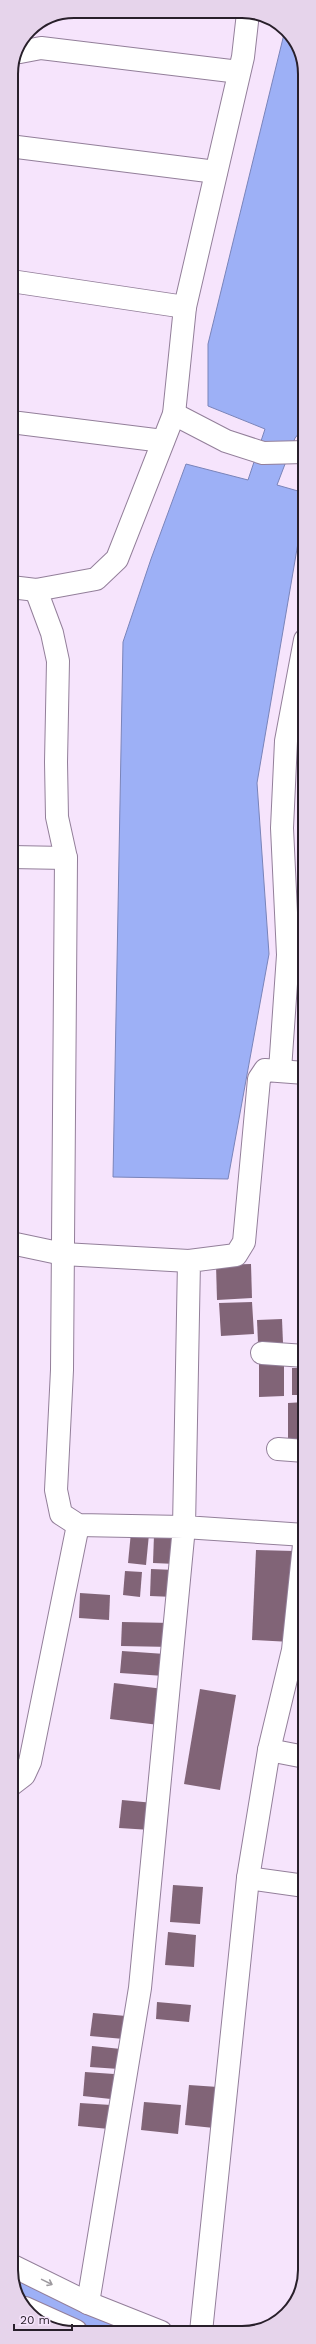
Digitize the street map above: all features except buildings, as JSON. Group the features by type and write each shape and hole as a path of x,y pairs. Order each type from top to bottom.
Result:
{"street":[{"path":"18,588 36,590 96,579 118,559 174,414 186,307 239,72 247,18"},
{"path":"23,51 41,48 239,72"},
{"path":"18,147 216,172"},
{"path":"18,282 186,307"},
{"path":"174,414 226,441 264,453 298,452"},
{"path":"18,423 163,441"},
{"path":"36,590 52,633 58,661 57,817 66,858 62,1378 56,1490 61,1514 78,1525 184,1527 298,1535"},
{"path":"280,1070 288,955 282,828 286,741 298,677"},
{"path":"18,857 66,858"},
{"path":"18,1245 63,1254 189,1261 236,1255 244,1242 259,1079 265,1070 298,1072"},
{"path":"88,2303 140,1988 184,1527 189,1261"},
{"path":"262,1353 298,1356"},
{"path":"278,1449 298,1450"},
{"path":"18,1779 24,1774 30,1762 78,1525"},
{"path":"202,2326 248,1878 269,1750 293,1650 298,1602"},
{"path":"269,1750 298,1756"},
{"path":"248,1878 298,1885"},
{"path":"18,2268 88,2303 146,2326"}],"water":[{"path":"283,37 294,53 298,70 298,434 295,438 277,485 298,491 298,543 257,783 269,954 228,1179 113,1177 123,642 151,559 186,464 248,480 265,429 208,406 208,344"}],"waterway":[{"path":"21,2288 104,2326"}]}
